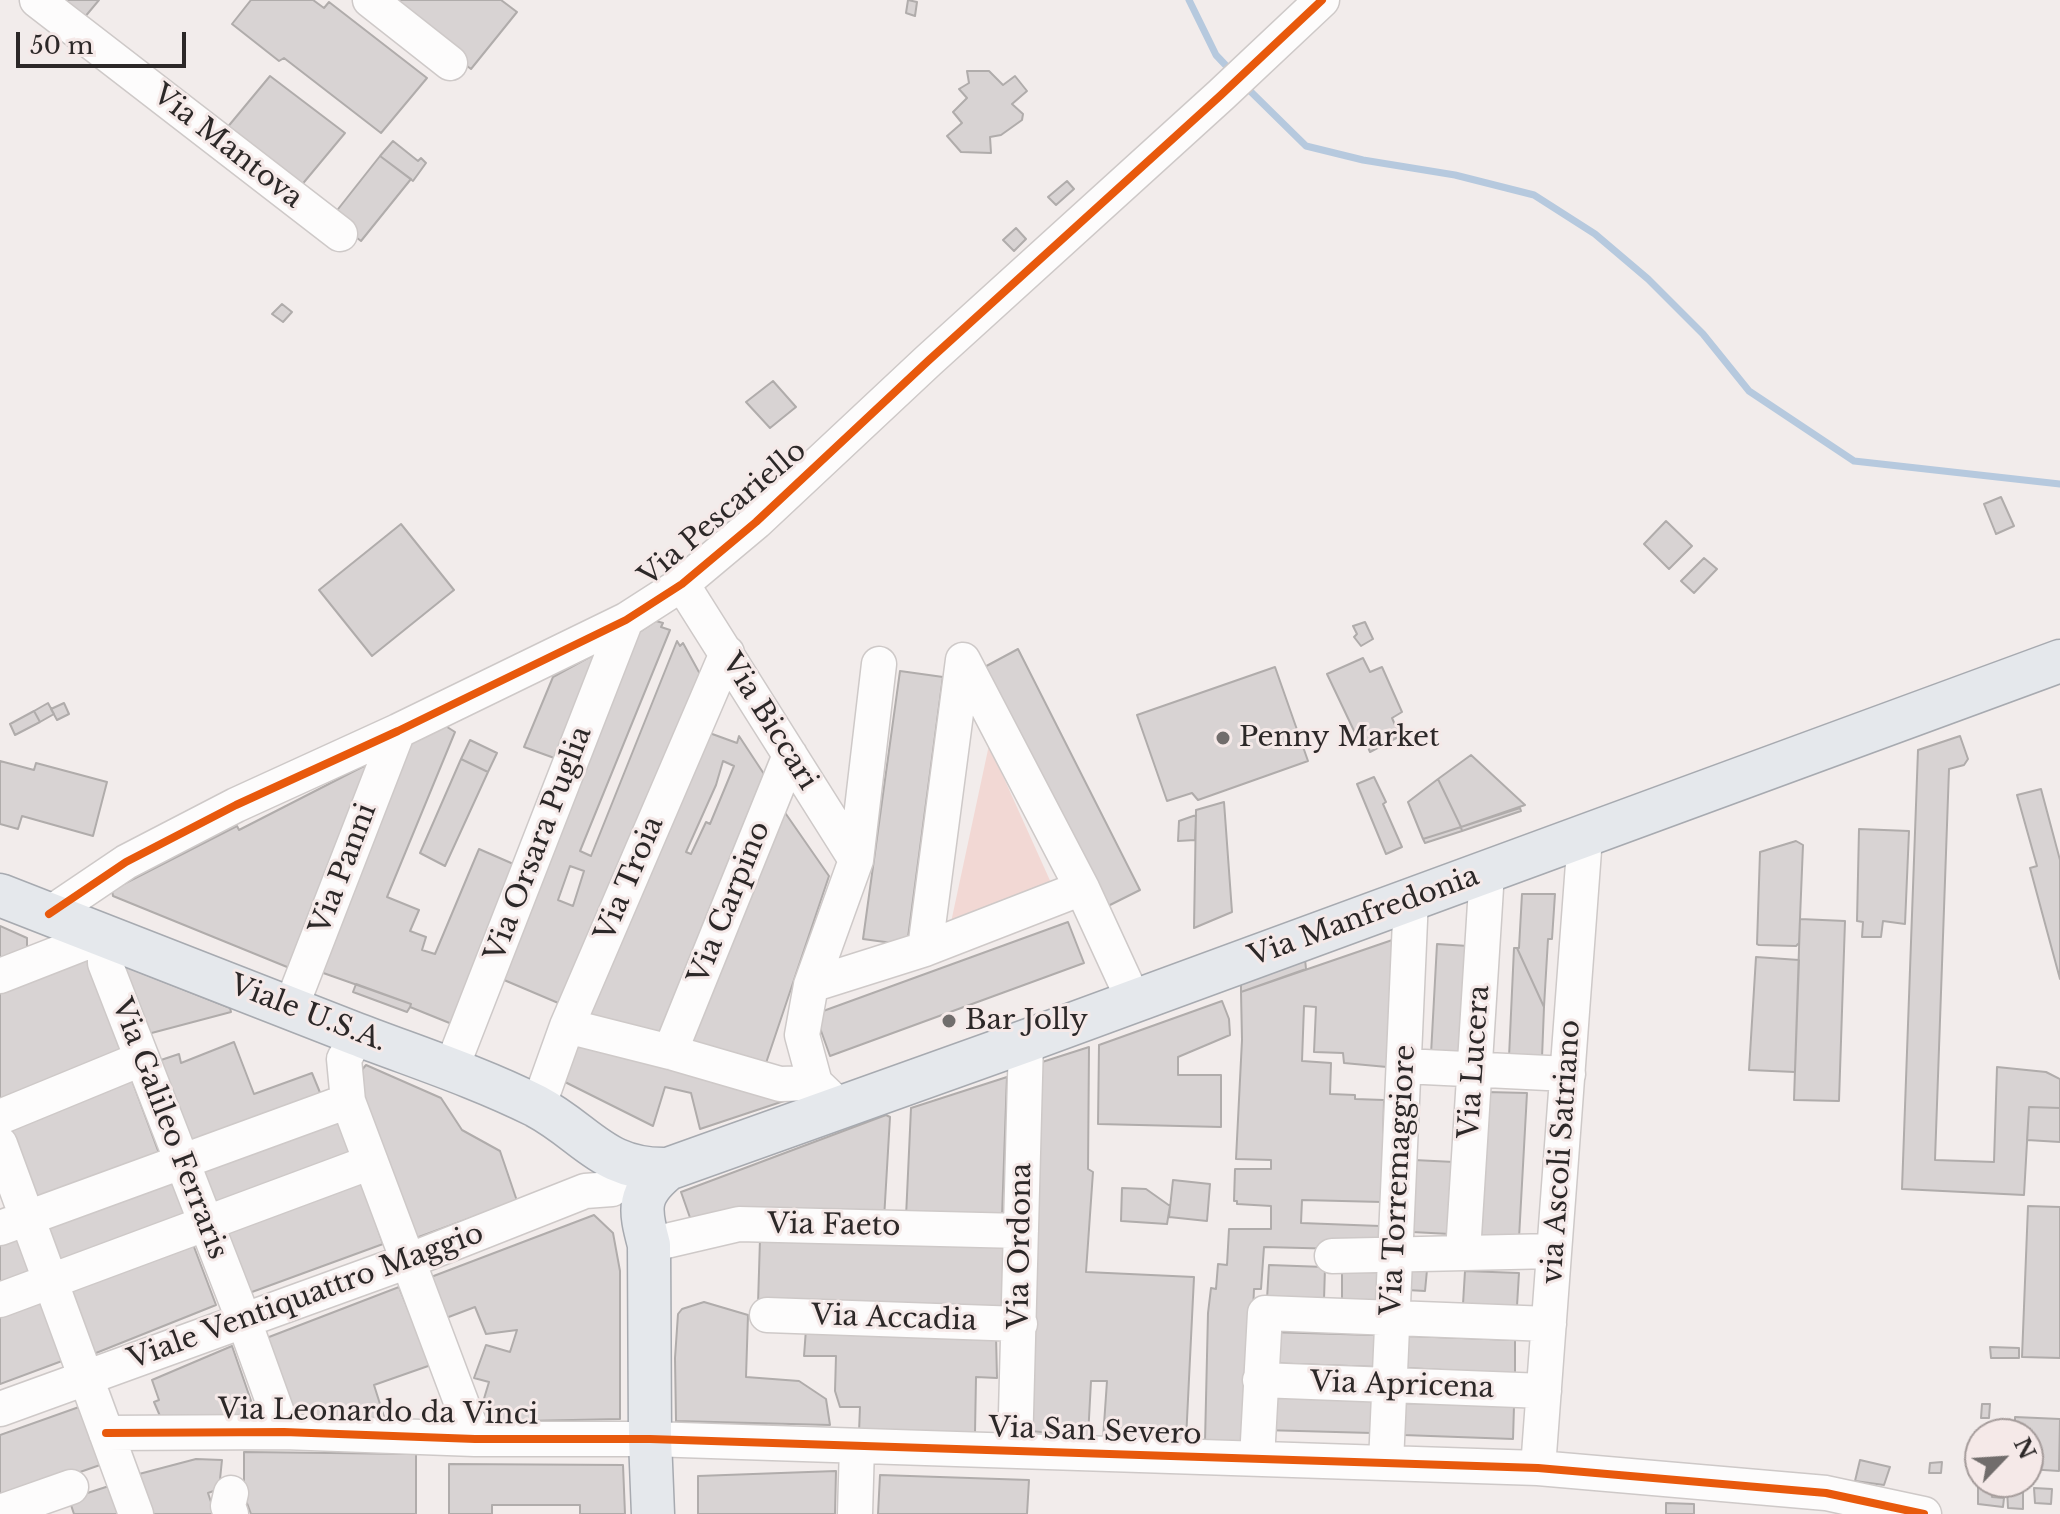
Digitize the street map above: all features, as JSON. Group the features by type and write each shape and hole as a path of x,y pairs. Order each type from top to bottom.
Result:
{"main road":[{"name":"Via Manfredonia","path":"634,1188 828,1095 1026,1041 2060,661"},
{"name":"Viale U.S.A.","path":"0,895 451,1069 538,1107 634,1188"},
{"path":"634,1188 653,1514"}],"street":[{"name":"Via Mantova","path":"37,0 340,234"},
{"path":"370,0 450,63"},
{"name":"Via Pescariello","path":"49,914 126,862 236,805 398,731 626,620 682,584 756,522 1322,0"},
{"name":"Via Biccari","path":"682,584 856,860"},
{"name":"Via Orsara Puglia","path":"451,1069 626,620"},
{"name":"Via Troia","path":"538,1107 567,1026 727,653"},
{"path":"925,949 963,660 1082,888 1134,1001"},
{"name":"Via Biccari","path":"828,1095 802,1035 811,985 856,860 879,664"},
{"name":"Via Panni","path":"291,1007 398,731"},
{"name":"Via Carpino","path":"670,1052 790,755"},
{"name":"via Ascoli Satriano","path":"1538,1468 1585,837"},
{"name":"Via Lucera","path":"1463,1252 1487,872"},
{"path":"811,985 925,949 1082,888"},
{"name":"Via Torremaggiore","path":"1386,1463 1411,898"},
{"path":"0,976 105,935"},
{"name":"Via Galileo Ferraris","path":"105,935 105,963 284,1432"},
{"path":"567,1026 828,1095"},
{"path":"358,1035 344,1059 348,1101 475,1439"},
{"name":"Via Ordona","path":"1015,1451 1026,1041"},
{"path":"0,1117 141,1059"},
{"path":"1404,1066 1568,1074"},
{"path":"14,1223 348,1101"},
{"path":"0,1144 14,1223 50,1282 136,1514"},
{"path":"0,1300 371,1162"},
{"name":"Via Faeto","path":"634,1188 739,1224 1021,1231"},
{"name":"Viale Ventiquattro Maggio","path":"0,1409 408,1261 585,1191 634,1188"},
{"path":"1332,1256 1554,1251"},
{"path":"1257,1459 1265,1313 1549,1324"},
{"name":"Via Accadia","path":"767,1315 1020,1324"},
{"name":"Via Apricena","path":"1260,1380 1544,1391"},
{"name":"Via Leonardo da Vinci","path":"106,1433 284,1432 475,1439 650,1439"},
{"name":"Via San Severo","path":"650,1439 1538,1468 1826,1493 1924,1514"},
{"path":"855,1514 857,1446"},
{"path":"0,1512 64,1498"}],"shaded area":[{"path":"989,745 1052,885 950,927"}],"building":[{"path":"64,0 99,0 84,18"},
{"path":"251,0 313,0 324,8 329,2 427,78 381,133 284,58 279,61 232,24"},
{"path":"381,0 501,0 517,12 471,69"},
{"path":"908,0 917,2 915,16 906,13"},
{"path":"967,71 989,71 1003,85 1015,76 1027,91 1012,104 1023,114 1022,120 1001,135 990,137 991,153 961,152 947,136 962,123 953,112 967,98 959,89 969,83"},
{"path":"270,76 345,133 300,187 226,129"},
{"path":"393,141 418,161 421,158 426,163 413,181 380,156"},
{"path":"380,156 411,179 361,241 331,218"},
{"path":"1067,181 1074,189 1056,205 1048,197"},
{"path":"1016,228 1026,239 1014,251 1003,240"},
{"path":"282,304 292,312 283,322 272,314"},
{"path":"773,381 796,407 770,428 746,402"},
{"path":"2001,497 2014,526 1996,534 1984,504"},
{"path":"1666,521 1692,546 1669,569 1644,544"},
{"path":"401,524 454,590 372,656 319,590"},
{"path":"1704,558 1717,569 1694,593 1681,581"},
{"path":"656,621 670,630 580,851 591,856 677,641 680,646 683,643 700,674 563,1005 497,977 632,637","holes":["570,866 584,871 573,906 558,900"]},
{"path":"1365,622 1373,639 1361,646 1354,637 1357,634 1353,626"},
{"path":"1018,649 1140,890 1100,910 979,670"},
{"path":"595,654 557,759 524,747 553,677"},
{"path":"1363,658 1370,672 1382,667 1402,712 1392,718 1400,736 1370,752 1362,733 1356,735 1327,674"},
{"name":"Penny Market","path":"1275,667 1308,761 1198,800 1192,793 1167,801 1137,715"},
{"path":"900,671 943,677 907,945 863,939"},
{"path":"48,703 54,714 40,722 34,711"},
{"path":"64,703 69,714 57,720 51,709"},
{"path":"34,711 40,722 15,735 10,724"},
{"path":"444,725 455,732 387,897 419,910 410,931 426,937 422,950 435,954 479,849 518,866 452,1024 410,1007 411,1004 312,969 400,742"},
{"path":"704,731 737,743 739,736 764,774 657,1039 578,1023","holes":["723,761 734,766 710,824 706,822 691,854 686,852 716,785"]},
{"path":"1960,736 1968,759 1964,765 1949,769 1935,1160 1994,1162 1997,1067 2046,1072 2060,1079 2060,1108 2029,1107 2024,1195 1902,1189 1918,750"},
{"path":"470,740 497,753 488,772 461,759"},
{"path":"1471,755 1525,805 1461,827 1438,779"},
{"path":"461,759 488,772 445,866 420,853"},
{"path":"0,761 34,770 36,763 107,782 93,836 22,816 18,829 0,824"},
{"path":"364,766 370,774 292,969 113,896 112,890"},
{"path":"1374,777 1402,847 1386,854 1357,784"},
{"path":"1438,779 1461,827 1423,839 1408,802"},
{"path":"2041,789 2060,860 2060,979 2030,868 2037,866 2017,795"},
{"path":"1224,802 1232,912 1194,928 1196,810"},
{"path":"779,804 829,876 764,1069 677,1047"},
{"path":"1520,808 1521,811 1462,831 1461,827"},
{"path":"1196,815 1195,840 1178,841 1179,821"},
{"path":"1461,827 1462,831 1425,843 1423,839"},
{"path":"1859,829 1909,831 1905,924 1883,921 1881,937 1862,937 1863,922 1857,921"},
{"path":"1796,841 1803,845 1799,943 1796,946 1759,945 1760,852"},
{"path":"1522,894 1555,894 1552,939 1548,939 1544,1007 1517,948"},
{"path":"1800,919 1845,921 1839,1101 1794,1100"},
{"path":"1068,922 1084,963 830,1056 815,1014"},
{"path":"0,926 27,938 27,951 0,961"},
{"path":"1401,937 1387,1067 1344,1063 1343,1053 1314,1052 1316,1007 1304,1006 1302,1061 1331,1063 1330,1094 1384,1100 1382,1202 1302,1200 1301,1223 1380,1226 1379,1250 1264,1247 1261,1289 1254,1289 1247,1442 1205,1442 1208,1313 1211,1288 1216,1289 1218,1264 1227,1265 1229,1229 1271,1229 1271,1206 1237,1204 1234,1201 1235,1169 1271,1169 1271,1160 1236,1159 1242,1040 1241,992"},
{"path":"1437,944 1468,946 1463,1055 1431,1054"},
{"path":"1514,948 1517,948 1544,1007 1542,1058 1509,1057"},
{"path":"1756,957 1799,960 1795,1072 1749,1070"},
{"path":"88,959 122,1055 0,1102 0,993"},
{"path":"1305,959 1306,969 1241,992 1241,982"},
{"path":"127,967 230,1008 231,1012 144,1035 121,968 126,970"},
{"path":"356,984 411,1004 410,1007 407,1012 353,992"},
{"path":"1222,1001 1229,1019 1230,1035 1178,1057 1178,1075 1221,1075 1221,1127 1098,1124 1099,1045"},
{"path":"576,1038 787,1100 700,1129 691,1093 665,1087 653,1126 559,1079"},
{"path":"234,1042 254,1094 312,1073 321,1095 186,1151 155,1062 179,1054 181,1063"},
{"path":"1089,1047 1088,1169 1093,1172 1086,1272 1194,1277 1186,1440 1103,1439 1107,1381 1091,1381 1088,1437 1031,1431 1039,1063"},
{"path":"366,1065 441,1098 462,1130 500,1151 517,1201 416,1238 355,1078"},
{"path":"1007,1077 1002,1216 906,1217 911,1108"},
{"path":"132,1080 160,1156 37,1204 7,1126"},
{"path":"1487,1092 1527,1093 1519,1238 1481,1237"},
{"path":"2029,1107 2060,1108 2060,1142 2027,1140"},
{"path":"341,1112 357,1160 210,1214 195,1169"},
{"path":"886,1115 890,1117 884,1219 694,1229 681,1192"},
{"path":"1414,1160 1454,1162 1450,1234 1412,1232"},
{"path":"359,1174 383,1244 241,1296 216,1230"},
{"path":"171,1176 189,1223 61,1269 44,1223"},
{"path":"1173,1180 1210,1184 1207,1221 1169,1217"},
{"path":"1122,1188 1146,1189 1170,1206 1167,1224 1121,1221"},
{"path":"2028,1206 2060,1207 2060,1358 2022,1357"},
{"path":"594,1215 613,1233 620,1271 620,1419 477,1422 489,1382 474,1378 486,1345 510,1352 517,1330 486,1334 475,1307 446,1318 431,1277"},
{"path":"17,1232 34,1278 0,1291 0,1238"},
{"path":"191,1239 216,1305 91,1355 66,1284"},
{"path":"760,1239 1007,1247 1001,1315 758,1304"},
{"path":"1269,1265 1325,1267 1324,1300 1267,1299"},
{"path":"1342,1267 1380,1267 1380,1307 1342,1308"},
{"path":"1409,1269 1427,1270 1425,1291 1407,1290"},
{"path":"1465,1271 1519,1273 1517,1306 1463,1304"},
{"path":"399,1287 431,1365 374,1385 386,1423 284,1422 256,1342"},
{"path":"39,1297 62,1361 0,1384 0,1312"},
{"path":"704,1302 748,1315 746,1377 799,1381 826,1399 830,1425 676,1421 678,1314 682,1309"},
{"path":"806,1329 996,1335 997,1378 976,1377 975,1433 859,1432 860,1407 840,1407 835,1391 836,1356 804,1356"},
{"path":"1268,1332 1376,1335 1376,1367 1266,1363"},
{"path":"1408,1336 1515,1340 1515,1374 1406,1368"},
{"path":"232,1346 256,1415 160,1416 154,1402 159,1400 152,1380"},
{"path":"1990,1347 2019,1348 2019,1358 1991,1358"},
{"path":"1265,1397 1375,1400 1372,1433 1263,1430"},
{"path":"1405,1403 1514,1406 1513,1439 1403,1435"},
{"path":"1982,1404 1990,1404 1989,1418 1981,1418"},
{"path":"79,1407 100,1465 0,1500 0,1435"},
{"path":"2044,1418 2060,1419 2059,1471 2044,1470"},
{"path":"676,1421 767,1424 744,1427"},
{"path":"244,1452 416,1454 416,1514 251,1514 244,1495"},
{"path":"196,1459 222,1460 219,1489 208,1493 215,1514 153,1514 139,1474"},
{"path":"1860,1460 1890,1467 1884,1485 1855,1481"},
{"path":"1942,1462 1941,1473 1929,1473 1930,1463"},
{"path":"449,1464 623,1465 625,1514 580,1514 580,1505 492,1505 492,1514 449,1514"},
{"path":"836,1471 835,1514 698,1514 698,1476"},
{"path":"880,1475 1029,1480 1027,1514 878,1514"},
{"path":"109,1486 120,1514 74,1514 69,1499"},
{"path":"2044,1489 2052,1489 2051,1504 2035,1503 2035,1498 2044,1498"},
{"path":"1978,1498 2004,1498 2003,1507 1978,1504"},
{"path":"2007,1498 2023,1498 2023,1509 2008,1508"},
{"path":"1666,1503 1694,1504 1694,1514 1666,1514"}],"waterway":[{"path":"1189,0 1216,55 1233,73"},
{"path":"1244,85 1306,146 1363,160 1455,175 1534,195 1595,234 1648,279 1703,334 1749,391 1854,461 2060,484"}],"cycle path":[{"path":"49,914 126,862 236,805 398,731 626,620 682,584 756,522 1322,0"},
{"path":"106,1433 284,1432 475,1439 650,1439 1538,1468 1826,1493 1924,1514"}],"place":[{"name":"Penny Market","path":"1223,738"},
{"name":"Bar Jolly","path":"949,1021"}]}
